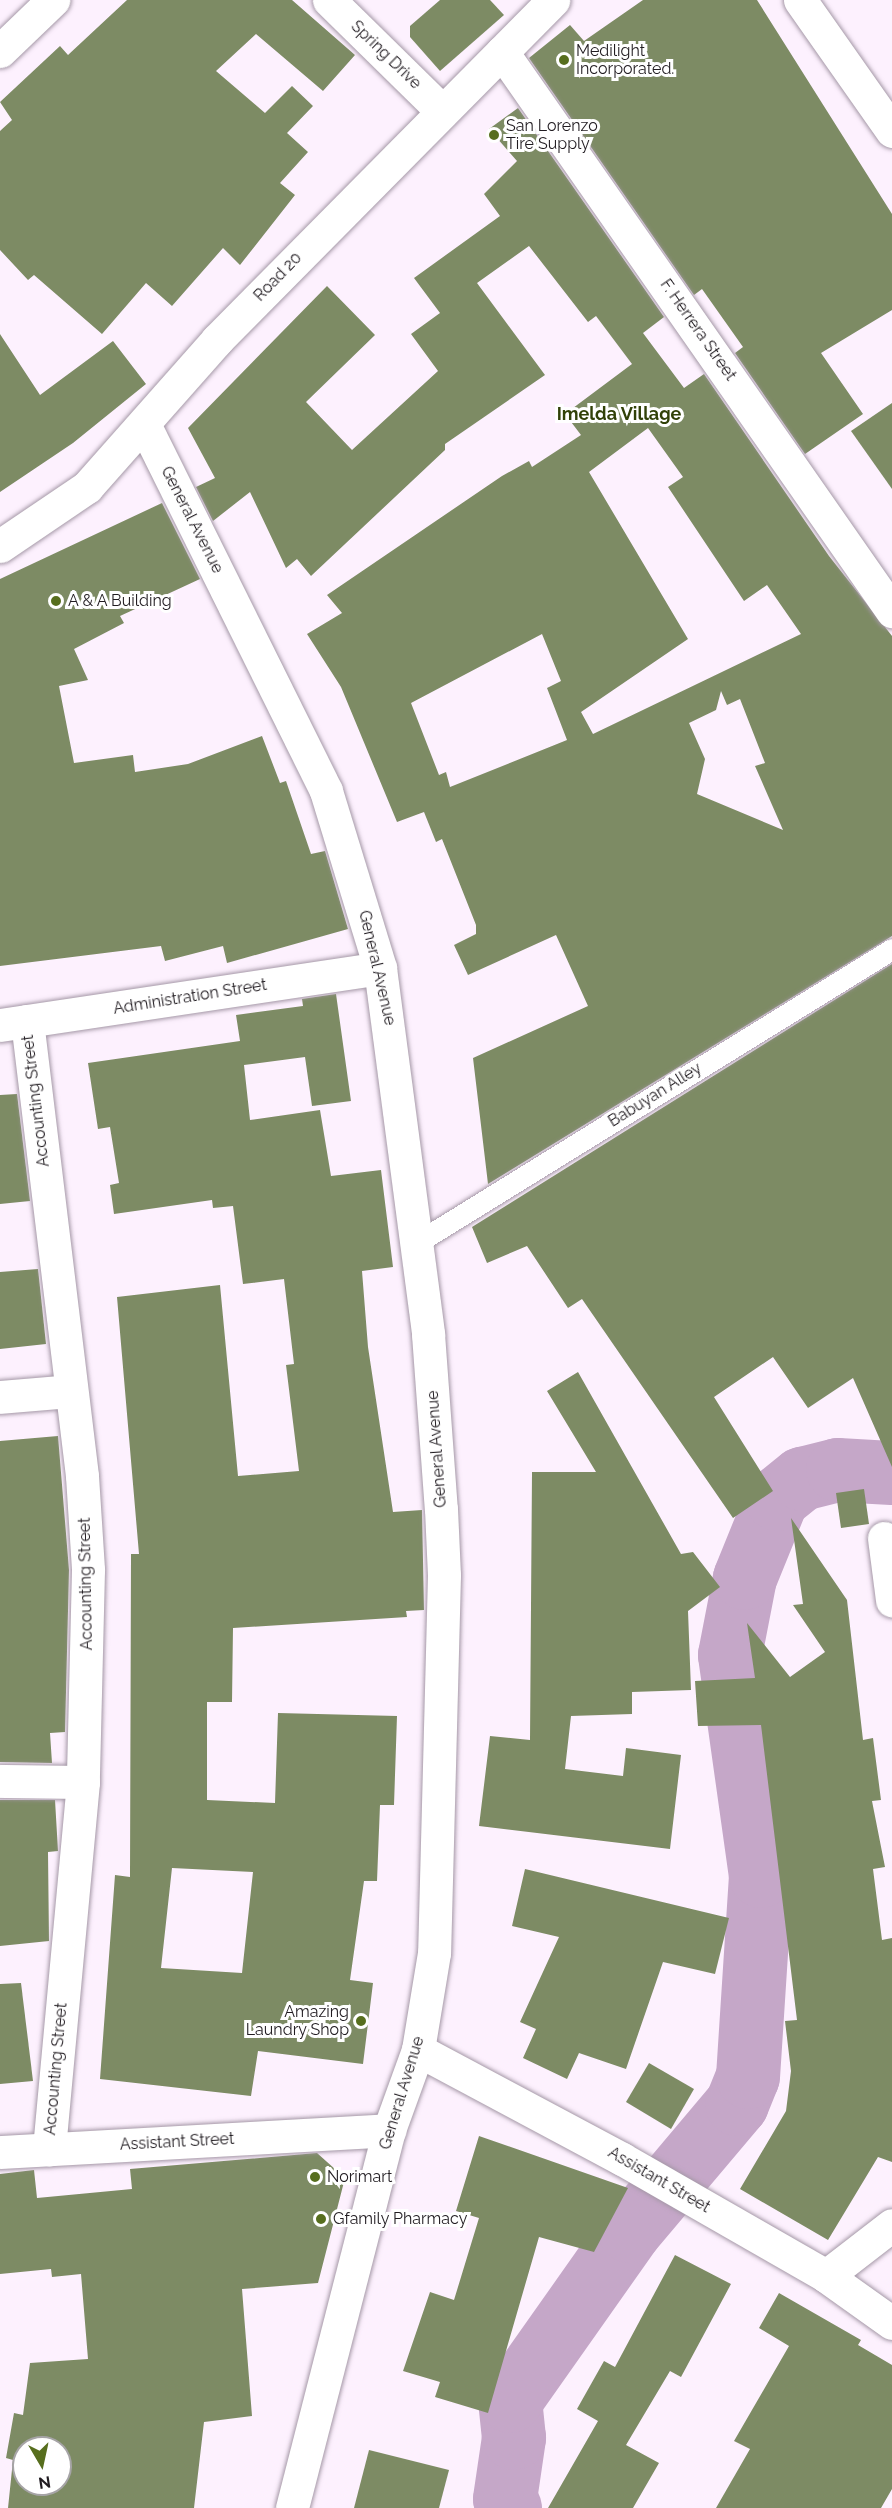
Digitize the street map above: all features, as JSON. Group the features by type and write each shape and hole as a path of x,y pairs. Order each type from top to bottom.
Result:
{"street":[{"path":"0,51 53,0"},
{"name":"Spring Drive","path":"329,0 442,111"},
{"name":"Road 20","path":"0,546 87,487 144,426 217,340 553,0"},
{"path":"800,0 892,131"},
{"name":"F. Herrera Street","path":"502,51 892,611"},
{"name":"General Avenue","path":"144,426 326,791 380,968 418,1242 444,1575 434,1953 418,2050 389,2130 292,2508"},
{"name":"Administration Street","path":"13,1023 380,968"},
{"name":"Accounting Street","path":"13,1023 71,1391 88,1570 83,1782 50,2149"},
{"path":"0,1397 71,1391"},
{"path":"884,1538 892,1600"},
{"path":"0,1781 83,1782"},
{"name":"Assistant Street","path":"418,2050 622,2159 826,2276 892,2324"},
{"name":"Assistant Street","path":"0,2152 389,2130"},
{"path":"826,2276 892,2225"}],"lane":[{"name":"Babuyan Alley","path":"418,1242 892,949"}],"building":[{"path":"127,0 292,0 355,55 323,91 256,34 216,71 265,113 292,86 313,106 287,133 308,152 280,183 295,195 240,265 223,248 172,306 146,283 102,334 34,275 28,280 0,250 0,131 12,120 0,102 60,46 68,55"},
{"path":"440,0 490,0 504,15 440,71 410,37 410,26"},
{"path":"643,0 757,0 892,214 892,310 821,353 863,414 805,454 735,353 743,347 702,289 694,295 529,58 570,25 584,41"},
{"path":"518,108 664,317 643,333 684,388 704,374 829,556 892,636 892,936 488,1184 473,1058 588,1006 556,935 468,975 454,945 476,934 476,925 442,839 436,842 424,812 397,822 341,687 307,634 342,613 327,595 502,476 529,461 532,467 581,435 565,414 632,364 596,316 588,322 529,246 477,283 545,375 445,444 445,450 311,576 297,559 286,568 250,492 213,521 196,487 215,478 188,428 327,286 375,335 306,402 352,450 438,371 411,334 440,313 414,278 500,216 484,194 517,161 489,129","holes":["648,428 683,477 668,487 744,601 767,585 801,634 593,734 581,712 688,639 589,472","542,634 561,681 547,688 567,740 450,787 446,772 439,775 411,703","721,691 727,705 740,699 765,763 755,766 783,830 697,794 705,759 689,723 716,710"]},
{"path":"0,334 40,395 113,341 146,384 73,443 0,492"},
{"path":"892,403 892,489 851,431"},
{"path":"162,503 200,579 120,616 124,623 74,649 88,680 59,686 74,763 133,755 135,772 188,764 262,736 280,783 286,781 311,854 325,851 348,929 227,963 223,946 165,961 161,946 0,966 0,579"},
{"path":"892,964 892,1467 853,1378 808,1408 773,1357 714,1397 773,1491 733,1518 582,1299 568,1308 527,1246 487,1263 472,1227"},
{"path":"336,994 351,1101 312,1106 305,1057 244,1065 250,1120 320,1110 331,1176 381,1170 393,1267 362,1271 368,1347 393,1512 422,1510 424,1610 406,1611 407,1617 233,1628 232,1702 207,1702 207,1800 275,1803 278,1713 397,1716 394,1805 380,1805 377,1881 364,1881 350,1980 373,1983 363,2064 258,2051 251,2096 100,2079 115,1875 130,1877 131,1554 139,1554 117,1297 220,1285 238,1476 299,1471 286,1365 294,1364 284,1279 243,1284 233,1206 213,1208 212,1200 114,1214 110,1185 119,1183 110,1127 98,1129 88,1063 240,1041 236,1015 303,1006 302,999","holes":["172,1868 253,1872 242,1973 161,1968"]},
{"path":"17,1094 30,1201 0,1204 0,1095"},
{"path":"38,1269 46,1344 0,1349 0,1272"},
{"path":"578,1372 681,1554 693,1552 720,1587 688,1611 691,1690 632,1692 632,1714 571,1716 565,1769 623,1776 626,1748 681,1755 670,1849 479,1826 490,1736 530,1740 532,1472 596,1472 547,1391"},
{"path":"58,1436 69,1570 65,1732 50,1733 52,1763 0,1762 0,1441"},
{"path":"864,1489 869,1524 841,1528 836,1493"},
{"path":"791,1518 847,1600 863,1740 873,1738 881,1800 872,1801 885,1867 873,1869 882,1940 892,1938 892,2162 878,2157 828,2240 740,2189 786,2111 791,2071 785,2021 797,2020 761,1725 698,1726 695,1681 755,1678 747,1623 790,1677 825,1652 793,1605 803,1604"},
{"path":"0,1800 55,1800 58,1851 48,1852 49,1941 0,1946"},
{"path":"525,1869 729,1918 715,1974 663,1962 626,2069 579,2053 567,2079 523,2058 536,2029 520,2022 559,1937 512,1926"},
{"path":"21,1983 33,2081 0,2084 0,1984"},
{"path":"649,2063 694,2089 671,2129 626,2102"},
{"path":"479,2136 628,2188 594,2252 539,2237 488,2413 435,2397 440,2382 403,2371 430,2292 454,2300 479,2218 456,2211"},
{"path":"317,2153 345,2178 318,2283 242,2289 252,2416 204,2422 194,2508 8,2508 12,2470 12,2496 72,2496 72,2436 12,2436 12,2460 6,2458 14,2413 23,2415 30,2363 88,2359 81,2274 52,2277 51,2269 0,2274 0,2174 34,2170 37,2198 132,2189 130,2169"},
{"path":"675,2255 731,2284 681,2377 670,2371 626,2445 659,2463 633,2508 548,2508 598,2421 577,2409 604,2361 615,2367"},
{"path":"779,2293 861,2340 858,2345 892,2365 892,2489 881,2508 716,2508 750,2449 734,2441 789,2346 759,2328"},
{"path":"369,2450 449,2470 439,2508 354,2508"}],"waterway":[{"path":"510,2508 505,2499 514,2438 510,2401 630,2231 737,2104 748,2077 761,1876 730,1655 745,1578 777,1499 802,1479 838,1470 892,1473"}],"place":[{"name":"Medilight Incorporated.","path":"564,60"},
{"name":"San Lorenzo Tire Supply","path":"494,135"},
{"name":"A & A Building","path":"56,601"},
{"name":"Amazing Laundry Shop","path":"361,2021"},
{"name":"Norimart","path":"315,2177"},
{"name":"Gfamily Pharmacy","path":"321,2219"}],"district":[{"name":"Imelda Village","path":"619,414"}]}
